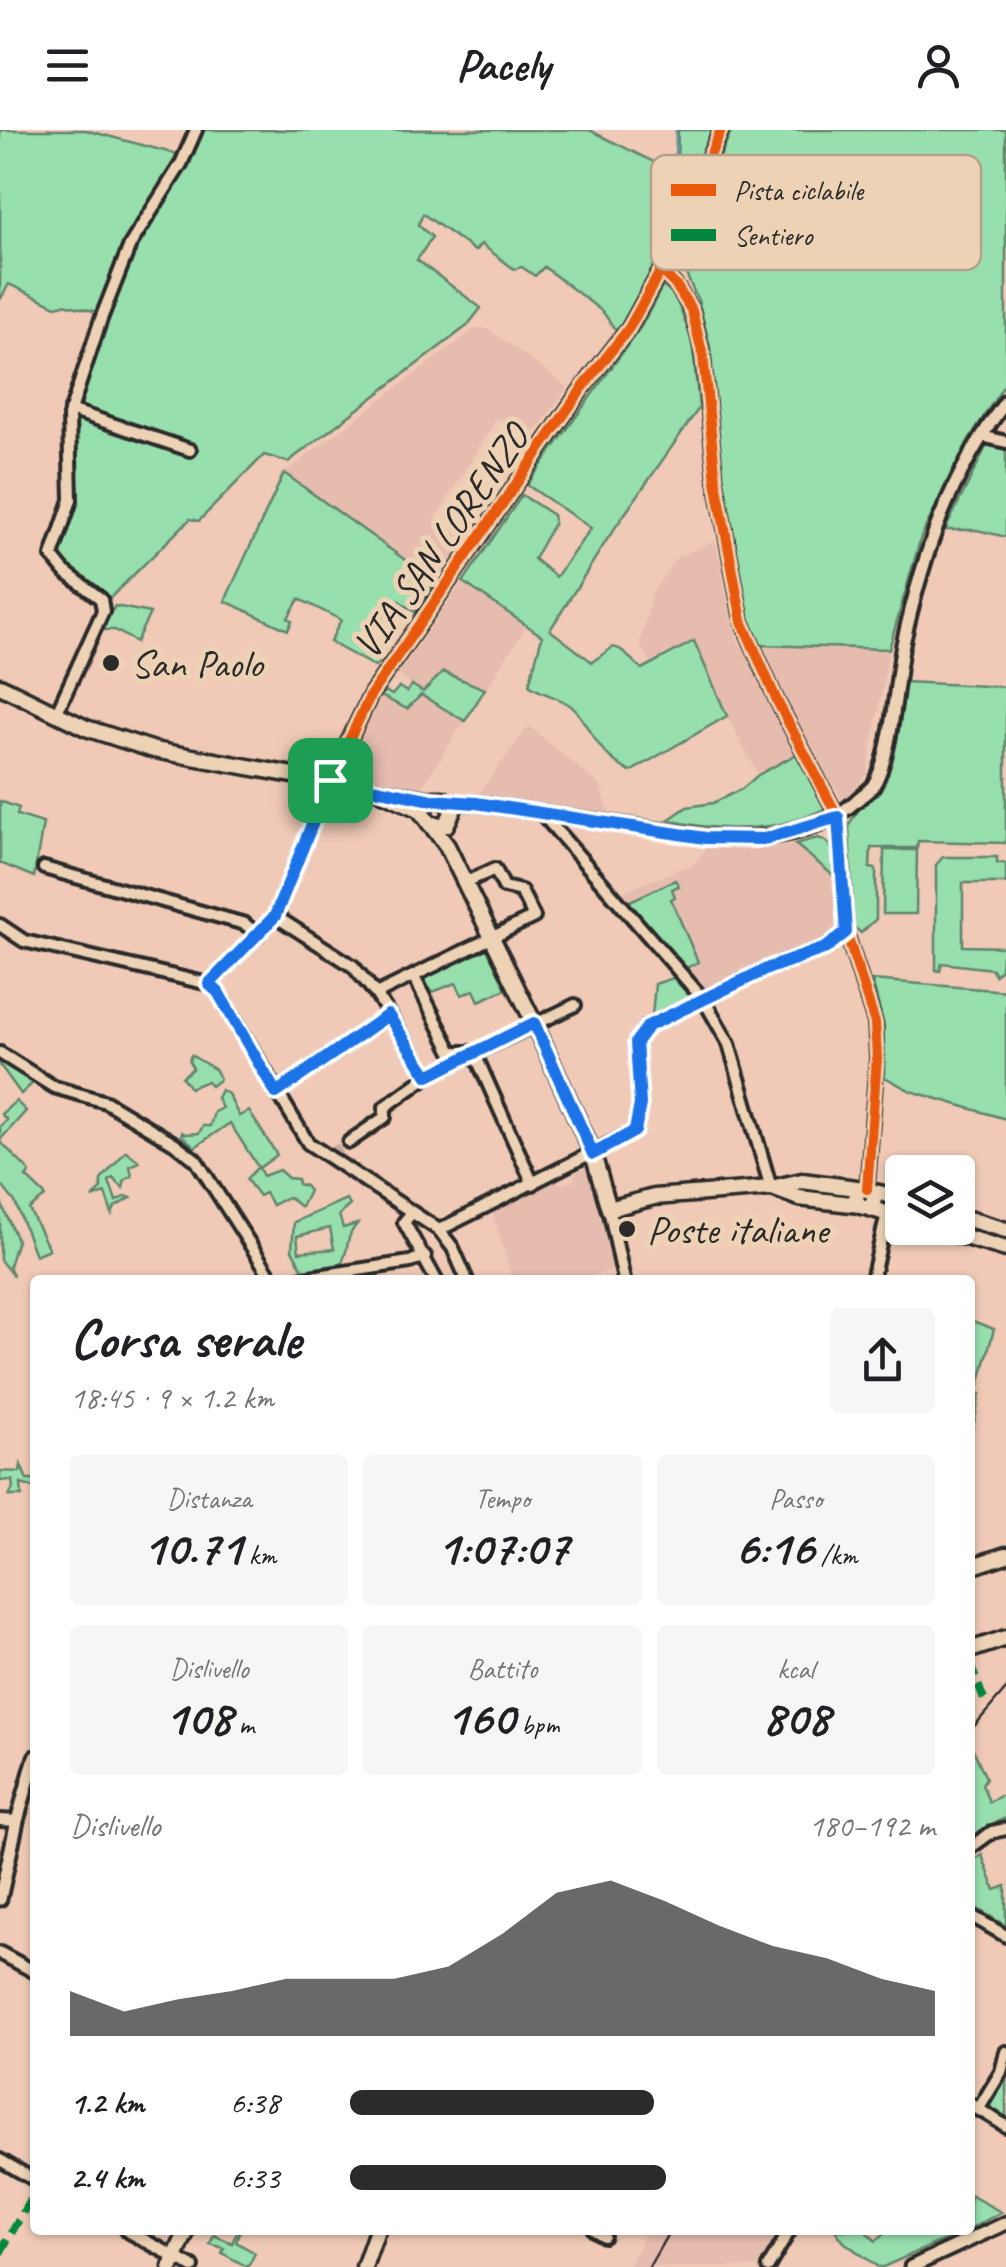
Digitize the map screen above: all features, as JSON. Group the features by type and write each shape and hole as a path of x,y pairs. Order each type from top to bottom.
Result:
{"main road":[{"path":"0,686 86,728 154,750 330,780 446,810"},
{"path":"376,790 441,827 446,810"},
{"path":"427,819 446,810"},
{"path":"446,810 447,846"},
{"path":"427,819 466,882 534,1023 593,1154 609,1209 654,1197 772,1188 802,1181 885,1194"},
{"path":"772,1188 799,1198 885,1212"},
{"path":"863,1206 874,1198 867,1190"},
{"path":"975,1221 1006,1230"},
{"path":"975,1240 1006,1249"},
{"path":"975,1565 1006,1554"},
{"path":"975,1648 1006,1638"},
{"path":"173,2262 185,2235"},
{"path":"364,2267 375,2235"}],"street":[{"path":"57,712 104,610 101,599 64,571 52,556 71,500 70,410 114,278 130,244 181,164 196,130"},
{"name":"VIA SAN LORENZO","path":"710,155 721,130"},
{"path":"660,270 692,311 696,326 718,498 742,621 777,701 838,817 846,932 875,1024 877,1058 867,1190"},
{"name":"VIA SAN LORENZO","path":"209,984 275,916 330,780 371,694 629,328 660,270"},
{"path":"446,810 485,806 743,840 784,836 838,817 872,786 882,760 903,646 930,536 958,476 1006,401"},
{"path":"70,410 190,450"},
{"path":"982,436 1006,442"},
{"path":"543,814 704,1000 729,1044 772,1188"},
{"path":"44,868 244,924 258,935"},
{"path":"376,994 534,917 522,892 504,887 495,869 466,882"},
{"path":"275,916 353,966 376,994 428,1076"},
{"path":"0,925 24,941 209,984 218,992 308,1144 439,1230 453,1248 465,1275"},
{"path":"439,1230 635,1131 640,1104 636,1042 648,1026 769,968 826,948 846,932"},
{"path":"414,977 452,1052 474,1052"},
{"path":"349,1142 385,1117 385,1107 428,1076 574,1005"},
{"path":"276,1093 388,1015"},
{"path":"474,1052 533,1184"},
{"path":"0,1053 54,1087 106,1102 174,1142 196,1160 271,1275"},
{"path":"609,1209 623,1275"},
{"path":"412,1214 404,1222 434,1275"},
{"path":"873,1275 885,1222"},
{"path":"325,1275 410,1262 425,1256"},
{"path":"0,1899 6,1839 17,1821 30,1775"},
{"path":"0,1820 17,1821"},
{"path":"975,1844 1006,1828"},
{"path":"975,1918 1006,1936"},
{"path":"0,1952 30,1969"},
{"path":"975,2106 1001,2072 1006,2052"},
{"path":"975,2108 1006,2126"},
{"path":"0,2160 30,2177"},
{"path":"910,2267 1006,2223"},
{"path":"133,2235 173,2262 193,2267"},
{"path":"768,2267 787,2235"}],"shaded area":[{"path":"476,328 488,329 568,387 531,438 498,418 434,520 465,540 436,582 284,473"},
{"path":"716,541 732,623 740,644 889,649 867,773 842,799 809,748 758,775 694,641 653,666 640,645 651,595 677,557"},
{"path":"463,582 526,627 421,788 353,775 346,766 381,696 400,708 423,692 396,674"},
{"path":"529,726 600,786 610,814 477,796"},
{"path":"795,844 835,877 836,928 827,939 709,991 620,893 692,867 706,848 743,850"},
{"path":"588,1169 593,1176 613,1269 594,1275 511,1275 492,1211 556,1180 562,1185 574,1180 575,1173"},
{"path":"645,2235 782,2235 763,2267 628,2267"}],"green space":[{"path":"0,130 85,130 180,155 113,275 98,312 64,304 56,306 9,284 0,300"},
{"path":"200,130 589,130 651,161 651,270 657,270 618,334 603,312 544,267 535,276 522,267 514,269 481,244 475,251 423,214 418,225 432,237 417,260 481,308 467,326 288,462 264,455 199,521 190,519 110,598 64,564 60,553 75,510 77,404 107,313 141,234"},
{"path":"678,130 712,130 700,155 677,155"},
{"path":"732,130 1006,130 1006,382 968,441 921,537 889,649 760,645 747,616 720,468 710,346 699,303 684,270 981,270 981,155 721,155"},
{"path":"662,287 674,293 692,340 699,408 608,538 550,630 592,662 613,647 642,669 694,641 727,716 630,772 605,752 573,708 529,685 542,636 463,582 522,495 553,515 554,523 534,559 556,577 591,528 527,485 642,325"},
{"path":"987,445 1006,448 1006,537 977,530 945,530"},
{"path":"284,473 436,582 415,612 399,601 377,624 373,623 360,643 382,659 375,667 330,642 341,620 299,599 288,618 292,621 288,630 225,601"},
{"path":"115,606 150,613 136,642 115,630 100,630"},
{"path":"443,672 485,689 465,721 421,695 407,709 381,696 385,691 392,695 399,687 407,692 412,685 423,692"},
{"path":"904,682 1006,687 1006,843 918,841 917,848 871,848 870,868 876,869 876,919 861,933 854,927 849,826 886,775 896,741"},
{"path":"797,754 826,808 787,822 748,828 668,820 687,807 713,803 742,789 758,775"},
{"path":"0,801 19,808 17,815 43,823 34,877 0,863"},
{"path":"818,838 831,848 835,877 795,844"},
{"path":"884,850 917,850 916,914 883,914"},
{"path":"943,857 997,857 997,863 1006,863 1006,883 963,883 963,946 1006,947 1001,969 995,975 992,969 942,963 940,971 936,970 936,865"},
{"path":"675,880 679,886 672,889 675,897 671,899 698,962 686,968 628,902"},
{"path":"487,948 506,989 479,1001 474,990 462,995 456,983 430,993 423,979"},
{"path":"673,978 692,999 652,1016 655,984"},
{"path":"872,980 1006,991 1006,1119 911,1091 881,1075 884,1026"},
{"path":"191,1055 216,1070 220,1079 211,1086 207,1081 190,1088 182,1077 193,1068"},
{"path":"0,1057 35,1081 21,1094 0,1065"},
{"path":"221,1090 228,1094 239,1116 249,1111 277,1155 259,1168 263,1176 279,1170 309,1191 301,1207 288,1197 272,1205 265,1193 259,1196 246,1179 258,1167 230,1123 195,1147 181,1135 199,1133 203,1126 210,1126 214,1112 222,1108 217,1098"},
{"path":"16,1101 26,1111 0,1140 0,1126 7,1120 1,1114"},
{"path":"0,1141 30,1172 26,1177 45,1197 29,1209 49,1249 35,1255 15,1202 0,1183"},
{"path":"126,1151 140,1162 130,1166 132,1176 125,1180 123,1188 113,1178 109,1181 116,1201 131,1198 115,1207 112,1214 105,1193 93,1198 101,1189 101,1180"},
{"path":"346,1199 350,1205 339,1215 343,1228 357,1224 341,1264 303,1270 292,1250 294,1222","holes":["330,1228 334,1249 299,1252 297,1236"]},
{"path":"0,1200 17,1240 9,1266 13,1276 0,1260"},
{"path":"975,1322 994,1329 977,1393 980,1394 975,1418"},
{"path":"21,1465 30,1487 21,1484 22,1496 9,1496 12,1480 0,1481 0,1471 20,1472"},
{"path":"975,1753 986,1778 982,1784 989,1802 1006,1793 1006,1818 975,1836"},
{"path":"982,1855 995,1890 1006,1886 1006,1926 975,1907 975,1859"},
{"path":"1006,2071 1006,2118 984,2105"},
{"path":"975,2198 1001,2212 975,2226"},
{"path":"214,2235 232,2243 239,2235 236,2242 255,2253 248,2267 222,2253 224,2248 210,2244"},
{"path":"839,2235 869,2235 876,2241 883,2235 956,2235 883,2267"}],"waterway":[{"path":"675,155 676,130"}],"tunnel":[{"path":"332,1153 349,1142"}],"railway":[{"path":"975,1725 1006,1689"},
{"path":"649,2267 667,2235"}],"marked path":[{"path":"975,1677 985,1702"},
{"path":"0,2253 30,2200"}],"cycle path":[{"path":"710,155 721,130"},
{"path":"661,270 692,311 703,356 716,481 742,621 777,701 838,817 846,932 875,1023 877,1058 867,1189"},
{"path":"209,984 275,916 330,780 371,694 581,390 629,328 661,270"}],"place":[{"name":"San Paolo","path":"111,663"},
{"name":"Poste italiane","path":"627,1229"}],"route":[{"path":"330,780 432,800 476,803 705,838 784,836 838,817 846,932 826,948 769,968 648,1026 636,1042 640,1104 635,1131 593,1154 534,1023 428,1076 388,1015 276,1093 218,992 209,984 275,916 330,780"}]}
